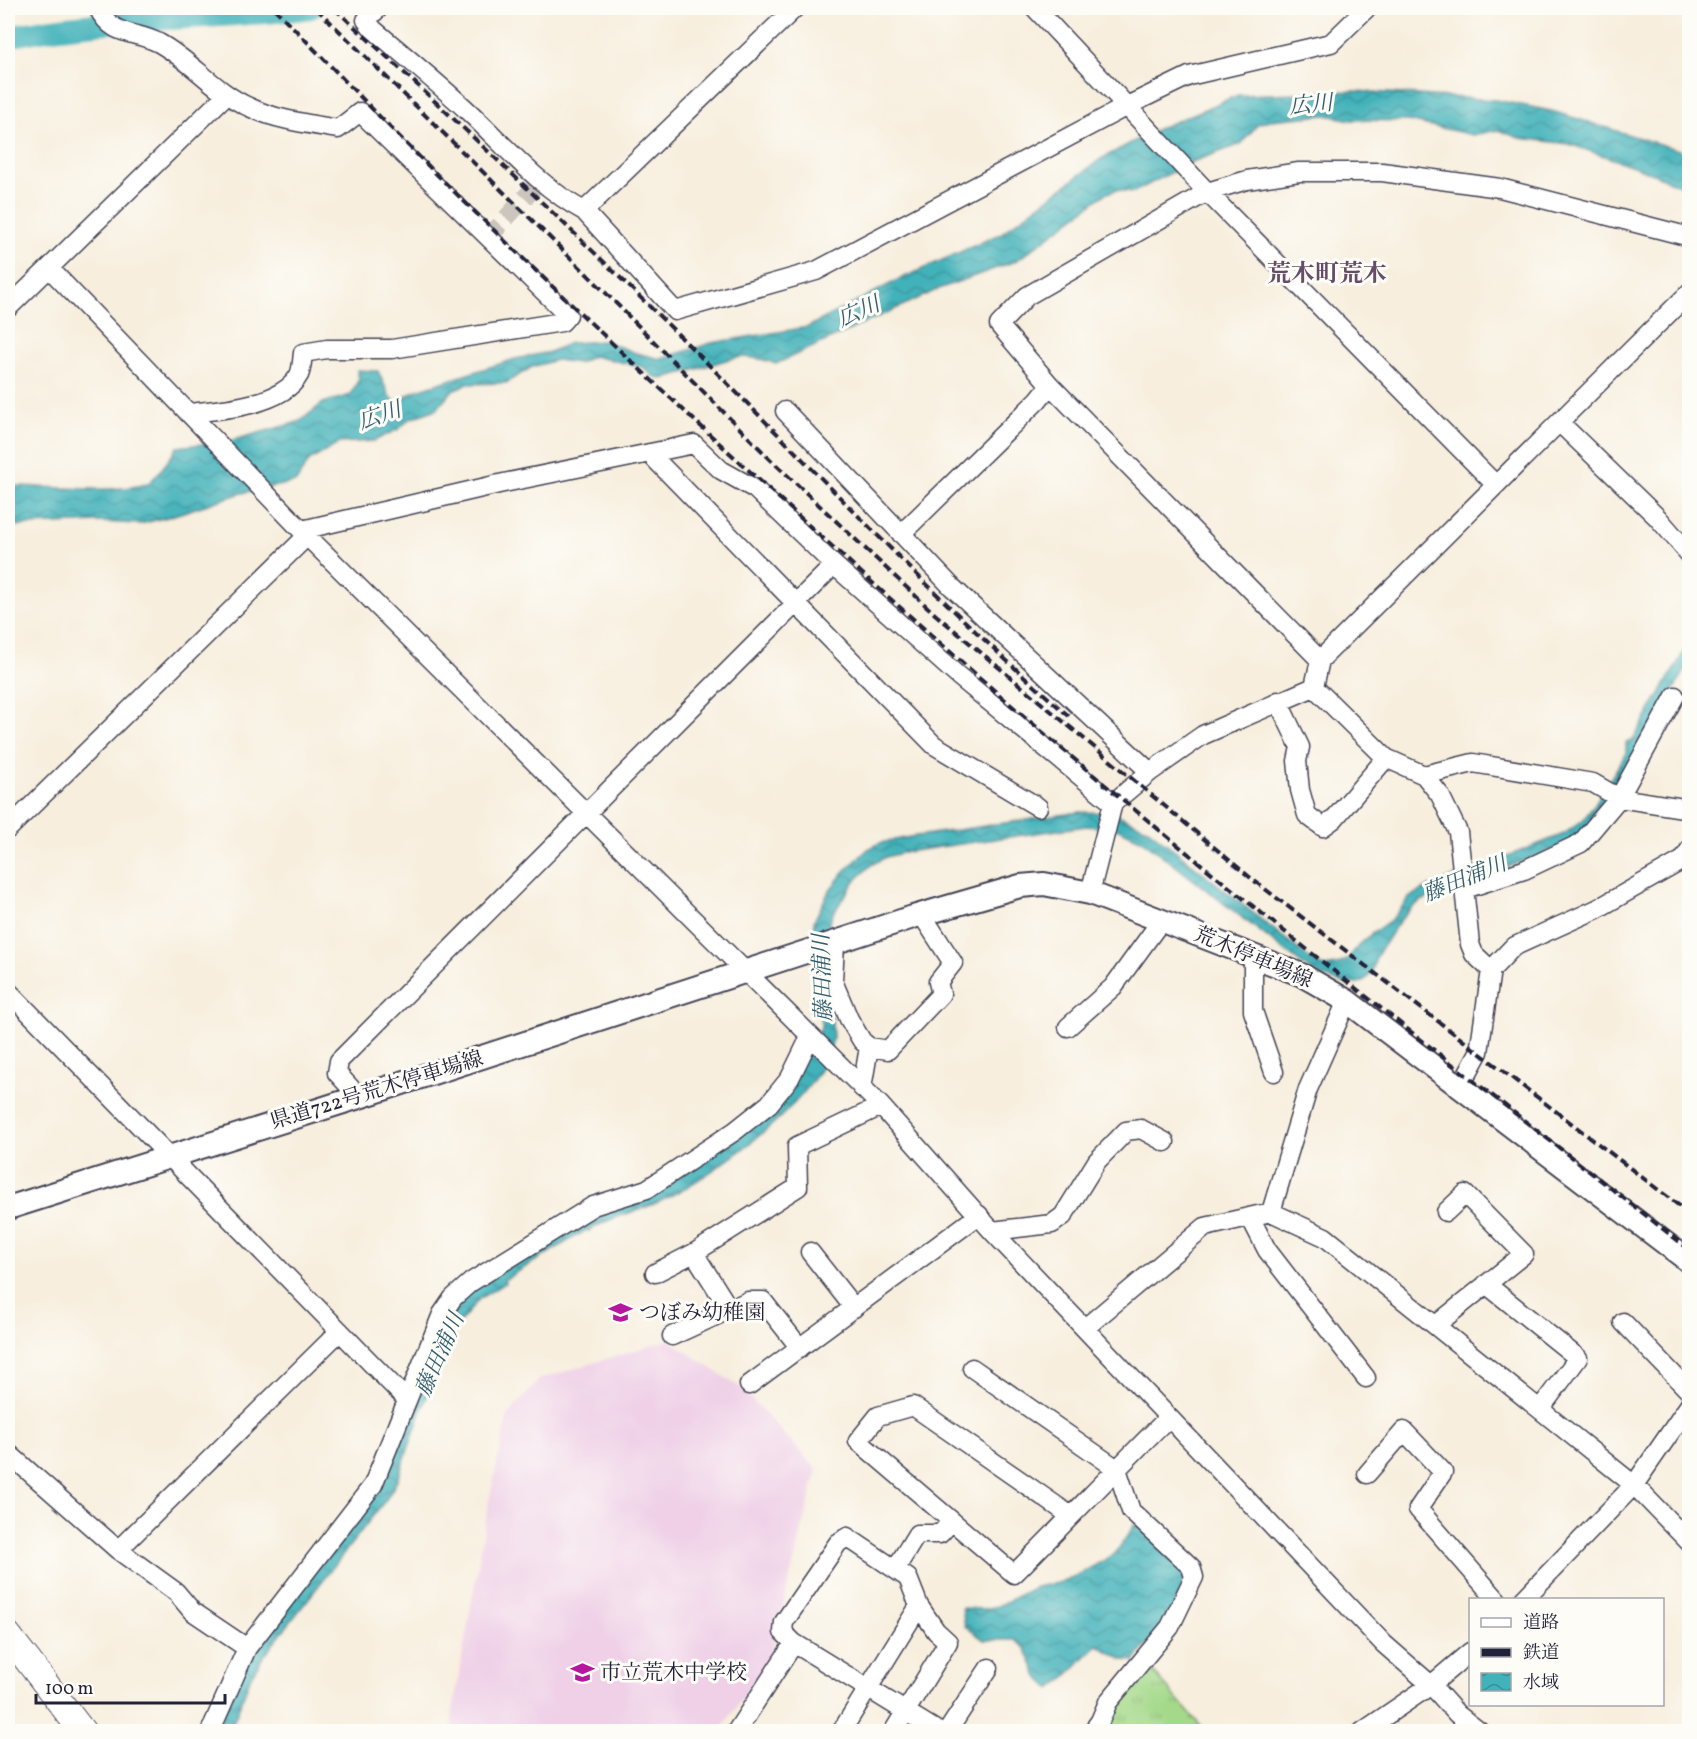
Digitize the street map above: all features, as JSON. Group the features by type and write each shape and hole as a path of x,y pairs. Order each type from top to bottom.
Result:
{"highway":[{"path":"8,1635 83,1731"}],"main road":[{"name":"荒木停車場線","path":"746,971 1020,886 1044,884 1090,893 1302,975 1347,1001 1689,1262"},
{"name":"県道722号荒木停車場線","path":"8,1208 746,971"}],"street":[{"path":"98,8 117,31 156,42 190,62 226,95 250,108 298,123 338,129 360,112 568,315 562,322 392,349 327,349 303,353 300,374 293,383 256,405 188,413"},
{"path":"379,8 366,20 373,29 459,103 541,180 584,211 675,311 816,271 1132,112 1189,76 1331,43 1367,8"},
{"path":"584,211 795,8"},
{"path":"1035,8 1204,188 1495,484"},
{"path":"8,308 226,95"},
{"path":"1320,660 1050,385 999,325 1028,296 1204,188 1299,172 1382,172 1500,188 1689,237"},
{"path":"48,267 302,531 881,1106 992,1231 1168,1418 1384,1644 1431,1685 1457,1723 1480,1731"},
{"path":"1314,687 1320,660 1689,292"},
{"path":"901,534 1038,400 1050,385"},
{"path":"785,411 952,587 1150,772"},
{"path":"1560,423 1658,518 1689,555"},
{"path":"8,829 302,531 499,484 694,444 721,470 754,489 834,565 957,675 1113,803"},
{"path":"649,453 934,745 1038,807"},
{"path":"359,1097 337,1073 339,1061 834,565"},
{"path":"1090,893 1113,803 1150,772 1203,735 1314,687"},
{"path":"1314,687 1386,758 1424,775 1440,795 1458,832 1470,944 1474,954 1491,970"},
{"path":"1465,890 1524,870 1581,843 1619,798 1675,696"},
{"path":"1278,702 1300,747 1297,761 1300,790 1307,815 1323,828 1334,819 1386,758"},
{"path":"1424,775 1473,763 1593,783 1619,798 1689,809"},
{"path":"1460,1087 1479,1052 1491,970 1513,947 1597,909 1687,858"},
{"path":"835,944 833,981 849,1019 862,1041 869,1047 888,1050 940,994 938,982 953,963 922,915"},
{"path":"1068,1027 1113,987 1161,921"},
{"path":"1253,956 1253,1011 1274,1072"},
{"path":"8,991 406,1399"},
{"path":"1271,1212 1308,1089 1347,1001"},
{"path":"210,1731 247,1648 373,1485 442,1314 459,1292 471,1282 593,1206 647,1189 735,1131 769,1104 790,1078 810,1037"},
{"path":"862,1088 869,1047"},
{"path":"655,1273 694,1253 798,1187 797,1146 881,1106"},
{"path":"992,1231 1052,1224 1057,1221 1063,1216 1097,1161 1126,1131 1141,1129 1165,1142"},
{"path":"1437,1325 1524,1254 1465,1194 1446,1212"},
{"path":"1084,1328 1205,1227 1271,1212 1325,1237 1437,1325 1634,1485 1689,1543"},
{"path":"749,1385 979,1215"},
{"path":"1250,1217 1267,1250 1329,1327 1366,1378"},
{"path":"810,1252 854,1308"},
{"path":"694,1253 730,1310"},
{"path":"1486,1284 1578,1358 1540,1409"},
{"path":"672,1336 748,1302 763,1301 800,1348"},
{"path":"1623,1322 1689,1392"},
{"path":"118,1550 340,1331"},
{"path":"972,1368 1117,1469 1131,1511 1191,1567 1194,1577 1170,1627 1108,1702 1100,1721 1092,1731"},
{"path":"1524,1598 1634,1485 1689,1404"},
{"path":"1071,1516 913,1406 878,1416 858,1441 1014,1574 1168,1418"},
{"path":"1367,1474 1404,1431 1443,1472 1418,1509 1496,1598"},
{"path":"8,1453 118,1550 176,1592 192,1611 247,1648"},
{"path":"896,1568 917,1533 940,1534 952,1521"},
{"path":"892,1731 905,1710 948,1642 936,1631 919,1606 908,1578 847,1537 838,1542 784,1622 783,1632 794,1643 868,1687 905,1710 939,1731"},
{"path":"841,1731 919,1606"},
{"path":"736,1731 794,1643"},
{"path":"1362,1731 1431,1685 1469,1653"},
{"path":"947,1731 989,1668"}],"shaded area":[{"path":"669,1340 741,1388 817,1470 770,1657 720,1731 453,1732 452,1716 490,1496 508,1415 540,1379"}],"green space":[{"path":"1151,1669 1205,1731 1106,1731 1122,1699"}],"water":[{"name":"広川","path":"1356,91 1496,100 1552,111 1689,153 1689,189 1639,168 1569,144 1519,138 1498,130 1473,135 1408,121 1351,120 1326,115 1270,120 1258,124 1241,144 1192,162 1134,192 1116,190 1105,194 1016,261 941,288 776,364 752,358 732,358 663,379 653,376 643,367 593,356 579,363 556,360 532,367 506,383 466,384 453,390 437,409 409,419 399,429 374,441 340,443 309,461 296,482 242,493 140,524 99,522 8,526 8,486 100,489 135,487 148,483 177,447 229,441 291,424 300,421 323,403 351,395 359,378 357,370 378,371 390,397 396,402 414,391 515,359 549,352 570,343 604,341 636,353 661,359 711,343 808,327 898,280 1000,234 1101,159 1155,130 1238,95"},
{"name":"藤田浦川","path":"1689,643 1689,664 1614,791 1582,834 1557,848 1421,901 1407,912 1396,926 1377,956 1371,973 1366,980 1359,983 1342,983 1311,971 1142,840 1119,829 1086,826 906,852 886,857 871,865 854,882 832,915 825,939 828,951 833,1037 825,1060 810,1085 764,1132 709,1173 661,1201 589,1231 586,1230 504,1280 505,1283 480,1298 456,1327 422,1409 397,1481 387,1498 263,1657 251,1676 230,1731 215,1732 251,1650 373,1496 446,1317 473,1287 755,1121 818,1036 821,1026 813,942 814,921 829,891 844,872 868,849 880,843 910,837 1080,812 1113,813 1147,828 1318,965 1325,967 1337,965 1347,960 1362,941 1393,918 1410,897 1428,887 1564,834 1583,820 1626,754 1626,743 1633,740"},
{"path":"1135,1524 1188,1568 1176,1607 1135,1661 1123,1660 1098,1645 1051,1689 1038,1677 1025,1648 1015,1640 984,1640 965,1626 962,1608 982,1609 998,1606 1035,1587 1058,1583 1080,1574 1115,1554"}],"waterway":[{"path":"8,37 83,25 311,8"}],"tunnel":[{"path":"488,238 541,180"}],"railway":[{"path":"274,8 448,185 600,331 727,451 988,685 1247,902 1690,1250"},
{"path":"316,8 592,279 770,459 936,615 1252,879 1690,1214"},
{"path":"334,8 581,240 938,595 1024,677 1069,716"}],"place":[{"name":"つぼみ幼稚園","path":"621,1313"},
{"name":"市立荒木中学校","path":"582,1673"}],"district":[{"name":"荒木町荒木","path":"1327,275"}]}
